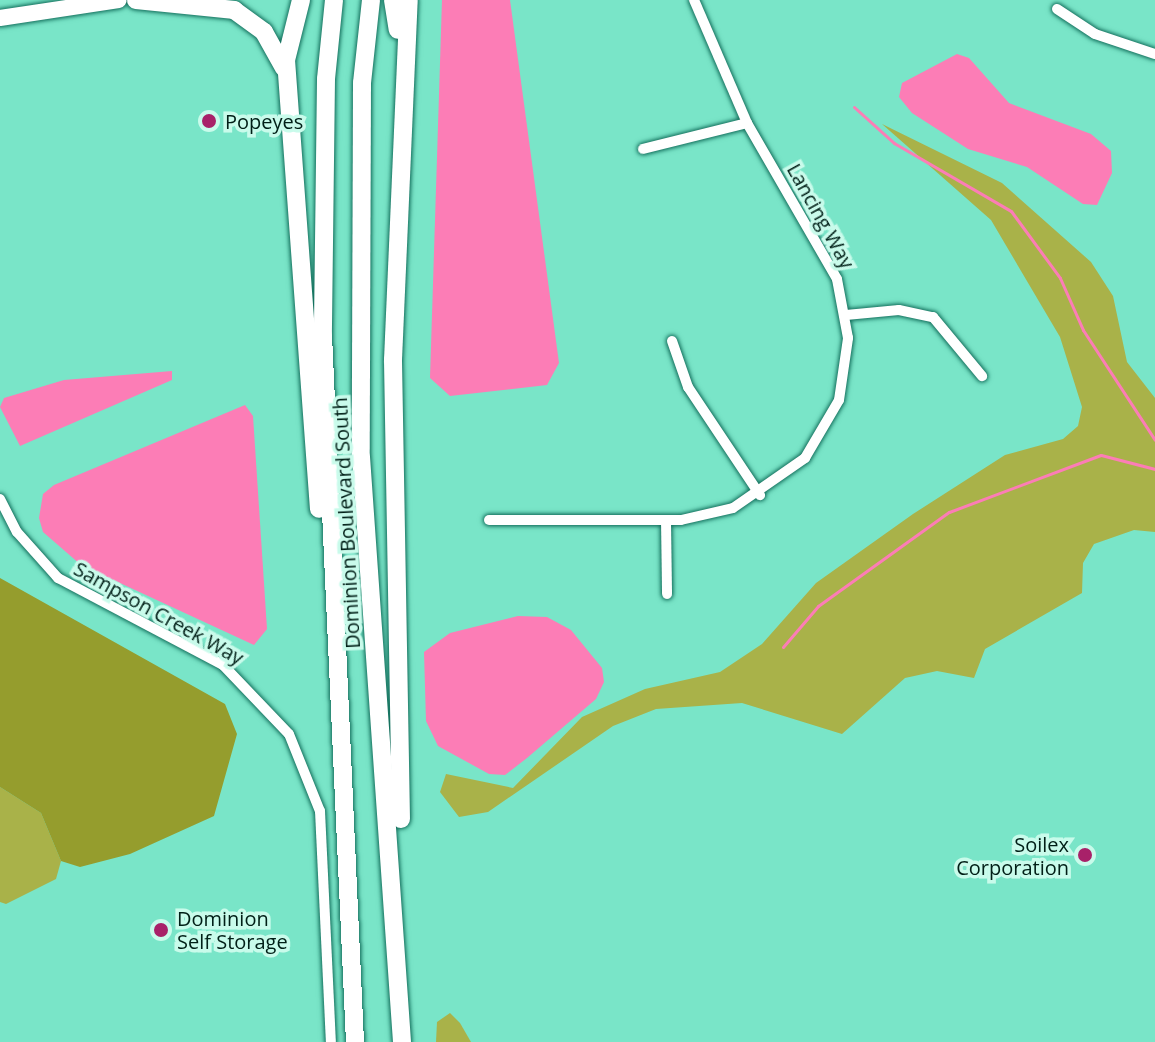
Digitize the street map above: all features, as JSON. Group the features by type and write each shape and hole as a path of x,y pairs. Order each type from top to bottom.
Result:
{"highway":[{"path":"136,0 234,10 271,43 288,87"},
{"path":"301,0 288,34 288,87 313,463 333,623"},
{"name":"Dominion Boulevard South","path":"334,0 326,79 323,294 333,623 351,877 355,1042"},
{"name":"Dominion Boulevard South","path":"371,0 362,83 361,457 398,875 403,1042"},
{"path":"393,0 402,96"},
{"path":"398,875 393,360 402,96 409,0"}],"main road":[{"path":"0,18 119,0"}],"street":[{"name":"Lancing Way","path":"489,520 666,520 717,513 760,495 805,458 835,409 846,370 846,315 831,263 747,123 694,0"},
{"path":"1057,9 1095,34 1155,54"},
{"path":"643,149 747,123"},
{"path":"846,315 899,310 933,317 982,376"},
{"path":"672,341 688,387 760,495"},
{"name":"Sampson Creek Way","path":"0,499 22,540 58,578 223,665 289,734 320,811 331,1042"},
{"path":"666,520 667,594"}],"green space":[{"path":"882,124 1002,183 1091,262 1113,296 1127,362 1155,398 1155,532 1134,530 1094,544 1083,563 1082,593 985,649 974,678 937,671 905,678 842,734 742,703 656,709 613,726 488,812 459,817 440,792 446,774 513,788 582,717 645,689 720,672 762,644 816,583 913,514 1005,455 1063,439 1078,426 1082,407 1060,337 991,220"},
{"path":"0,578 225,704 237,734 214,816 130,854 80,867 61,861 41,813 0,787"},
{"path":"0,787 41,813 61,861 56,879 6,904 0,902"},
{"path":"450,1013 471,1042 436,1042 437,1022"}],"shaded area":[{"path":"442,0 510,0 559,363 547,385 450,396 430,378"},
{"path":"957,54 969,58 1009,103 1091,134 1111,151 1112,173 1097,205 1083,204 1027,167 968,149 912,113 899,97 902,83"},
{"path":"172,371 172,380 20,446 0,407 4,398 64,380"},
{"path":"245,405 253,416 267,629 254,645 81,565 43,532 39,518 43,494 54,485"},
{"path":"518,616 547,617 571,630 602,668 604,682 596,699 527,758 505,775 489,774 438,746 426,721 424,652 450,633"}],"waterway":[{"path":"854,107 894,143 1011,211 1060,278 1083,330 1155,440"},
{"path":"783,647 818,606 949,512 1101,455 1155,469"}],"place":[{"name":"Popeyes","path":"209,121"},
{"name":"Soilex Corporation","path":"1085,855"},
{"name":"Dominion Self Storage","path":"161,930"}]}
